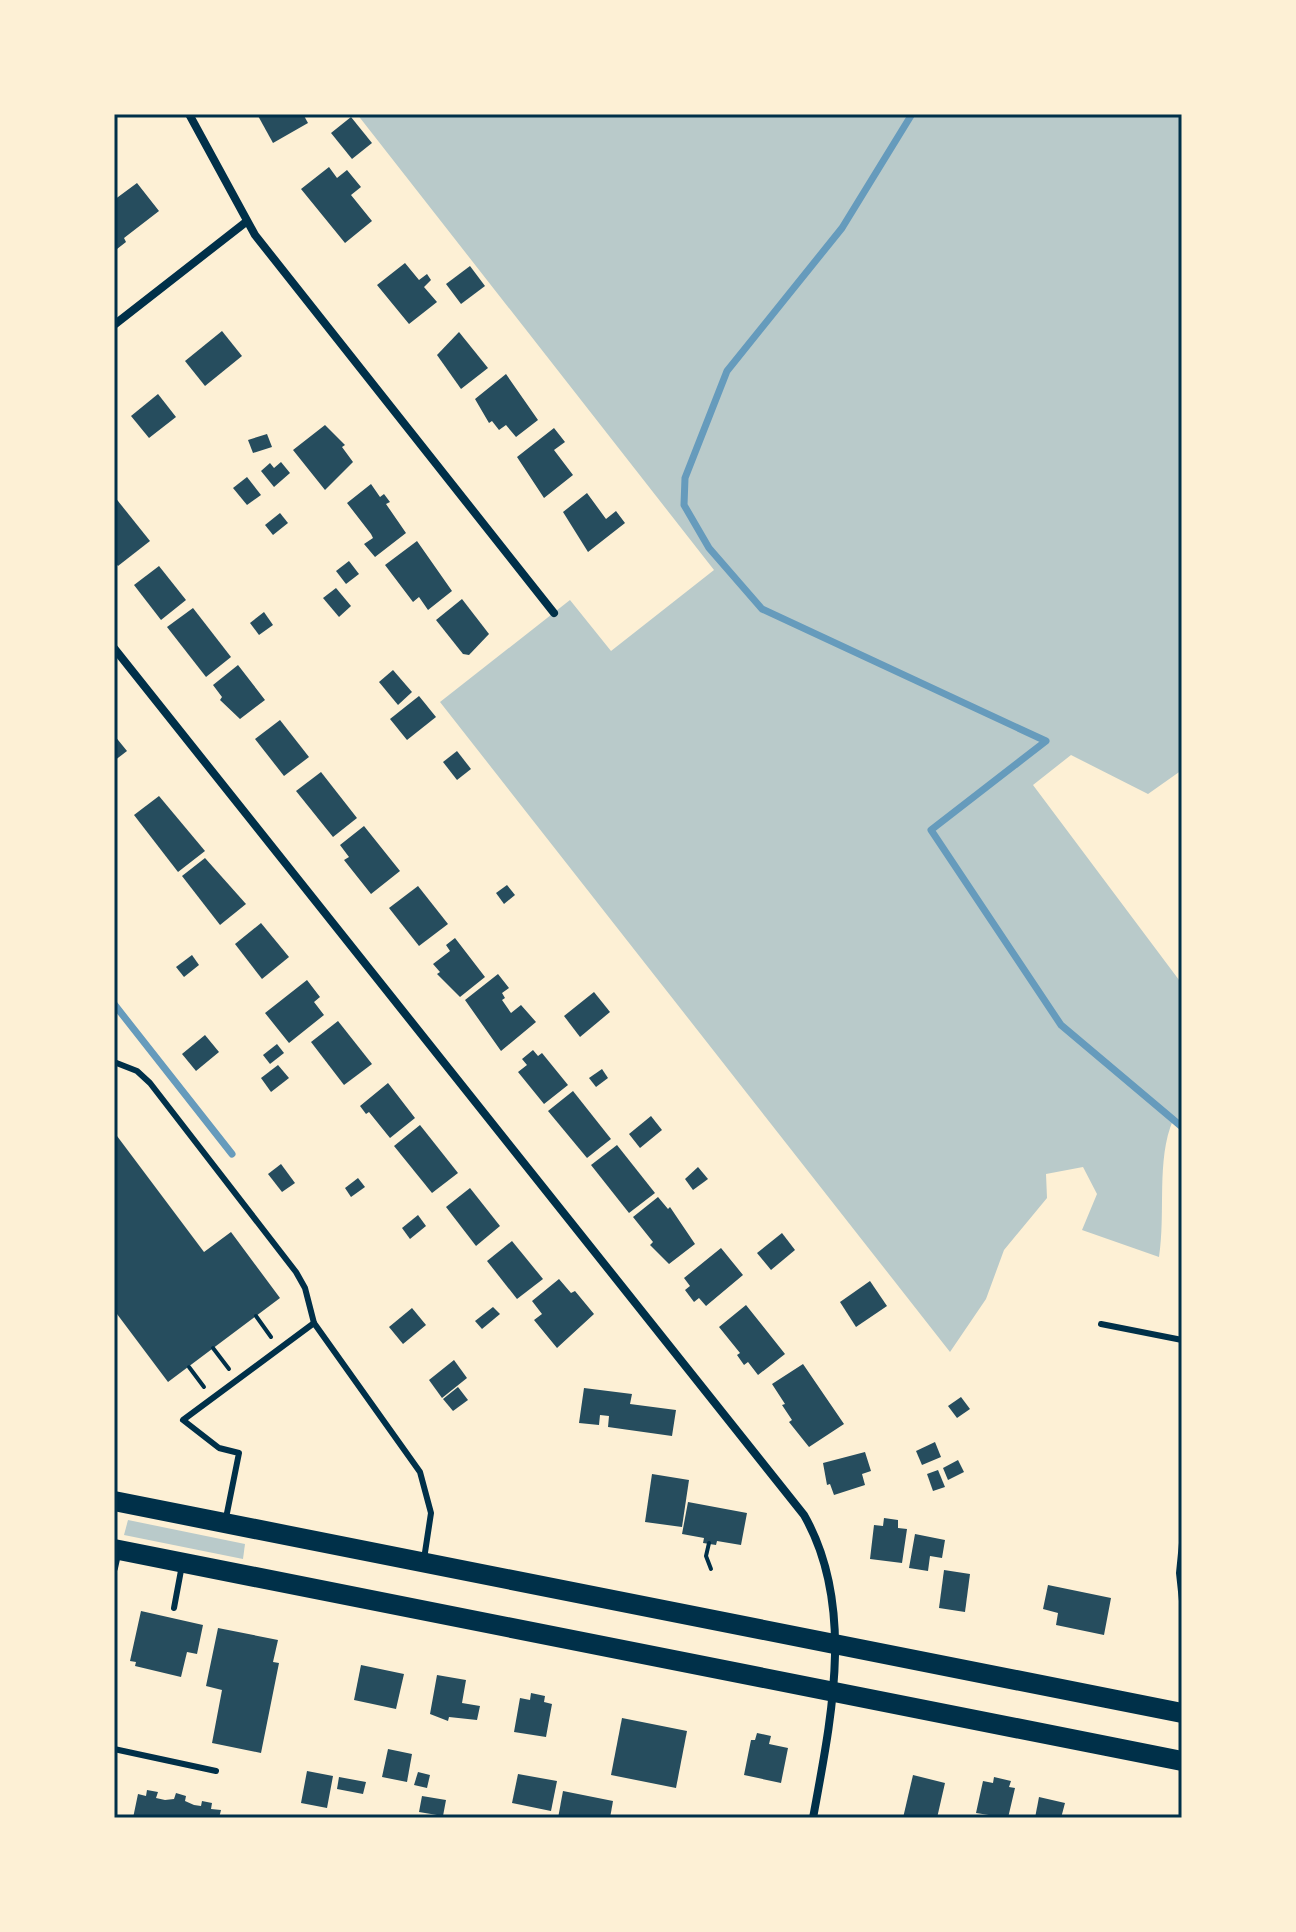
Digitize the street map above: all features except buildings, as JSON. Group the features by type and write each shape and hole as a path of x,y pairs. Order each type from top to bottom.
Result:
{"main road":[{"path":"114,1501 1182,1713"},
{"path":"115,1556 183,1563 1182,1761"}],"street":[{"path":"189,114 246,222 554,613"},
{"path":"114,325 246,222"},
{"path":"114,648 797,1505 816,1537 829,1570 833,1645 830,1731 813,1818"}],"lane":[{"path":"114,1062 137,1071 150,1083 285,1257 305,1288 314,1323 420,1472 431,1513 423,1563"},
{"path":"225,1523 239,1453 219,1448 183,1420 314,1323"},
{"path":"1101,1324 1182,1340"},
{"path":"1182,1543 1179,1573 1182,1601"},
{"path":"174,1608 183,1563"},
{"path":"114,1749 216,1771"}],"path":[{"path":"256,1316 279,1348"},
{"path":"213,1348 237,1380"},
{"path":"189,1367 213,1398"},
{"path":"709,1543 706,1556 711,1569"}],"shaded area":[{"path":"357,114 1182,114 1182,770 1148,794 1071,755 1033,785 1182,984 1182,1127 1173,1120 1165,1152 1159,1257 1082,1230 1097,1194 1083,1167 1046,1174 1047,1198 1004,1250 986,1299 950,1352 440,702 570,600 611,651 714,570"},
{"path":"128,1520 245,1544 243,1559 124,1535"}],"waterway":[{"path":"912,114 842,228 727,371 685,478 684,505 709,548 762,609 1046,741 931,830 1061,1025 1182,1127"},
{"path":"114,1004 232,1154"}]}
